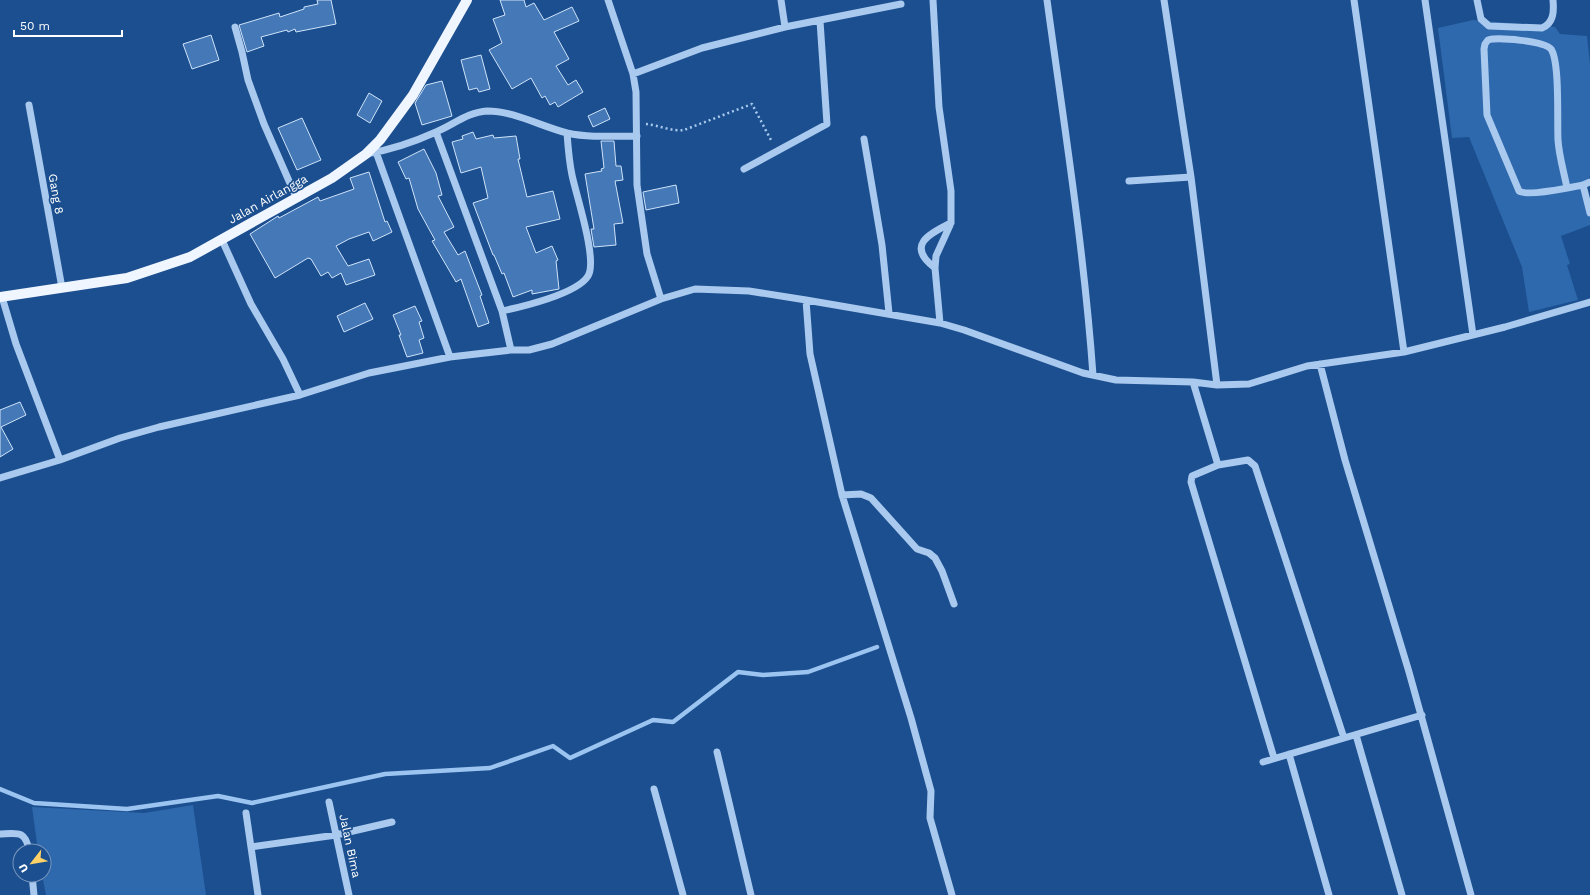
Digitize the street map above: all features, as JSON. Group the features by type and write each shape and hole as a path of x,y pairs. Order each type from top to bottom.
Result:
{"main road":[{"name":"Jalan Airlangga","path":"1,297 127,278 190,257 332,178 371,153 413,95 467,0"}],"street":[{"path":"608,0 633,74 636,92 637,185 643,231 650,267 661,299"},
{"path":"781,0 785,27"},
{"path":"933,0 939,107 951,191 951,223 936,256 935,268 940,323"},
{"path":"1047,0 1090,323 1093,375"},
{"path":"1164,0 1191,177 1217,385"},
{"path":"1354,0 1404,352"},
{"path":"1425,0 1473,335"},
{"path":"1477,0 1481,19 1489,26 1542,28 1547,26 1554,14 1553,0"},
{"path":"633,74 702,48 785,27 902,4"},
{"path":"744,169 827,124 820,21"},
{"path":"234,27 242,52 248,80 261,117 296,197"},
{"path":"1567,188 1558,142 1554,54 1549,47 1539,43 1488,40 1484,49 1487,115 1517,188 1522,193 1567,188 1587,183 1590,213"},
{"name":"Gang 8","path":"29,105 62,288"},
{"path":"450,357 371,153 436,132 474,113 488,111 524,119 567,133 594,137 637,136"},
{"path":"436,132 502,311 511,350"},
{"path":"502,311 536,304 562,292 588,277 590,270 590,252 572,174 567,133"},
{"path":"864,139 882,245 889,313"},
{"path":"1129,180 1191,177"},
{"path":"935,268 922,256 922,245 931,234 951,223"},
{"path":"222,240 251,304 283,359 300,395"},
{"path":"0,478 60,460 120,438 159,427 300,395 369,373 450,357 511,350 529,350 552,344 661,299 695,289 749,291 889,313 940,323 1093,375 1116,380 1193,382 1217,385 1249,384 1307,366 1404,352 1473,335 1590,302"},
{"path":"1,297 16,344 60,460"},
{"path":"806,300 810,354 842,495 911,718 931,791 930,818 952,895"},
{"path":"1320,364 1345,460 1422,715 1471,895"},
{"path":"1193,382 1218,465"},
{"path":"1274,758 1191,482 1192,476 1218,465 1248,460 1255,466 1344,738"},
{"path":"842,495 861,494 871,498 909,542 918,550 929,553 935,558 942,571 954,604"},
{"path":"1264,762 1422,715"},
{"path":"1356,735 1402,895"},
{"path":"717,752 751,895"},
{"path":"1290,754 1329,895"},
{"path":"654,789 683,895"},
{"name":"Jalan Bima","path":"329,802 349,895"},
{"path":"246,813 258,895"},
{"path":"251,847 336,835 392,822"},
{"path":"0,834 21,834 27,843"},
{"path":"33,883 34,895"}],"path":[{"path":"636,124 660,125 677,131 684,130 752,104 776,152"}],"shaded area":[{"path":"1473,20 1555,27 1560,34 1587,36 1590,65 1590,175 1585,196 1590,211 1590,225 1561,236 1570,264 1567,265 1578,300 1529,312 1522,267 1469,137 1452,138 1438,28"},
{"path":"193,805 206,895 46,895 44,883 52,883 52,843 37,843 32,807 144,813"}],"building":[{"path":"317,0 331,0 336,24 296,32 295,29 288,32 287,30 261,37 264,46 247,52 239,25 279,13 280,17 304,9 304,7 318,4"},
{"path":"500,0 524,0 526,7 534,3 544,20 572,7 579,21 554,32 569,59 556,66 568,85 576,80 583,92 558,107 555,102 550,105 545,96 542,98 531,78 512,89 489,50 502,43 493,19 505,15"},
{"path":"211,35 219,60 192,69 183,44"},
{"path":"481,55 490,89 479,92 477,88 469,90 461,60"},
{"path":"442,81 452,116 422,125 415,103 426,85"},
{"path":"369,93 382,101 370,123 357,115"},
{"path":"605,108 610,119 593,127 588,116"},
{"path":"302,118 321,160 297,170 278,128"},
{"path":"473,132 476,139 493,135 494,138 516,136 520,159 518,159 527,197 553,191 560,219 526,227 536,253 552,246 558,260 556,261 559,289 532,294 532,290 513,297 504,273 502,274 493,255 473,203 488,198 481,167 461,173 452,142 463,139 462,136"},
{"path":"601,141 614,141 616,166 621,166 623,180 615,181 623,223 614,224 616,245 594,247 591,229 594,229 585,174 602,171 601,169 604,168"},
{"path":"424,149 436,173 442,195 438,196 454,227 444,232 458,255 465,251 482,295 480,296 489,323 478,327 461,279 456,282 432,241 435,240 418,209 409,178 406,179 398,162"},
{"path":"369,172 385,222 387,221 392,232 373,241 369,232 349,239 336,246 348,266 369,259 375,275 346,285 341,273 332,278 328,272 321,276 311,259 308,258 275,278 250,234 278,216 279,218 318,197 320,201 354,189 350,178"},
{"path":"676,185 679,203 646,210 643,192"},
{"path":"365,303 373,319 344,332 337,316"},
{"path":"415,306 422,321 419,322 424,338 419,340 423,353 407,357 399,335 401,335 393,315"},
{"path":"20,402 26,415 1,427 13,449 0,457 0,410"}],"waterway":[{"path":"0,789 34,803 127,809 218,796 252,803 385,774 490,768 553,746 570,758 653,720 673,722 738,672 763,675 808,672 877,647"}]}
